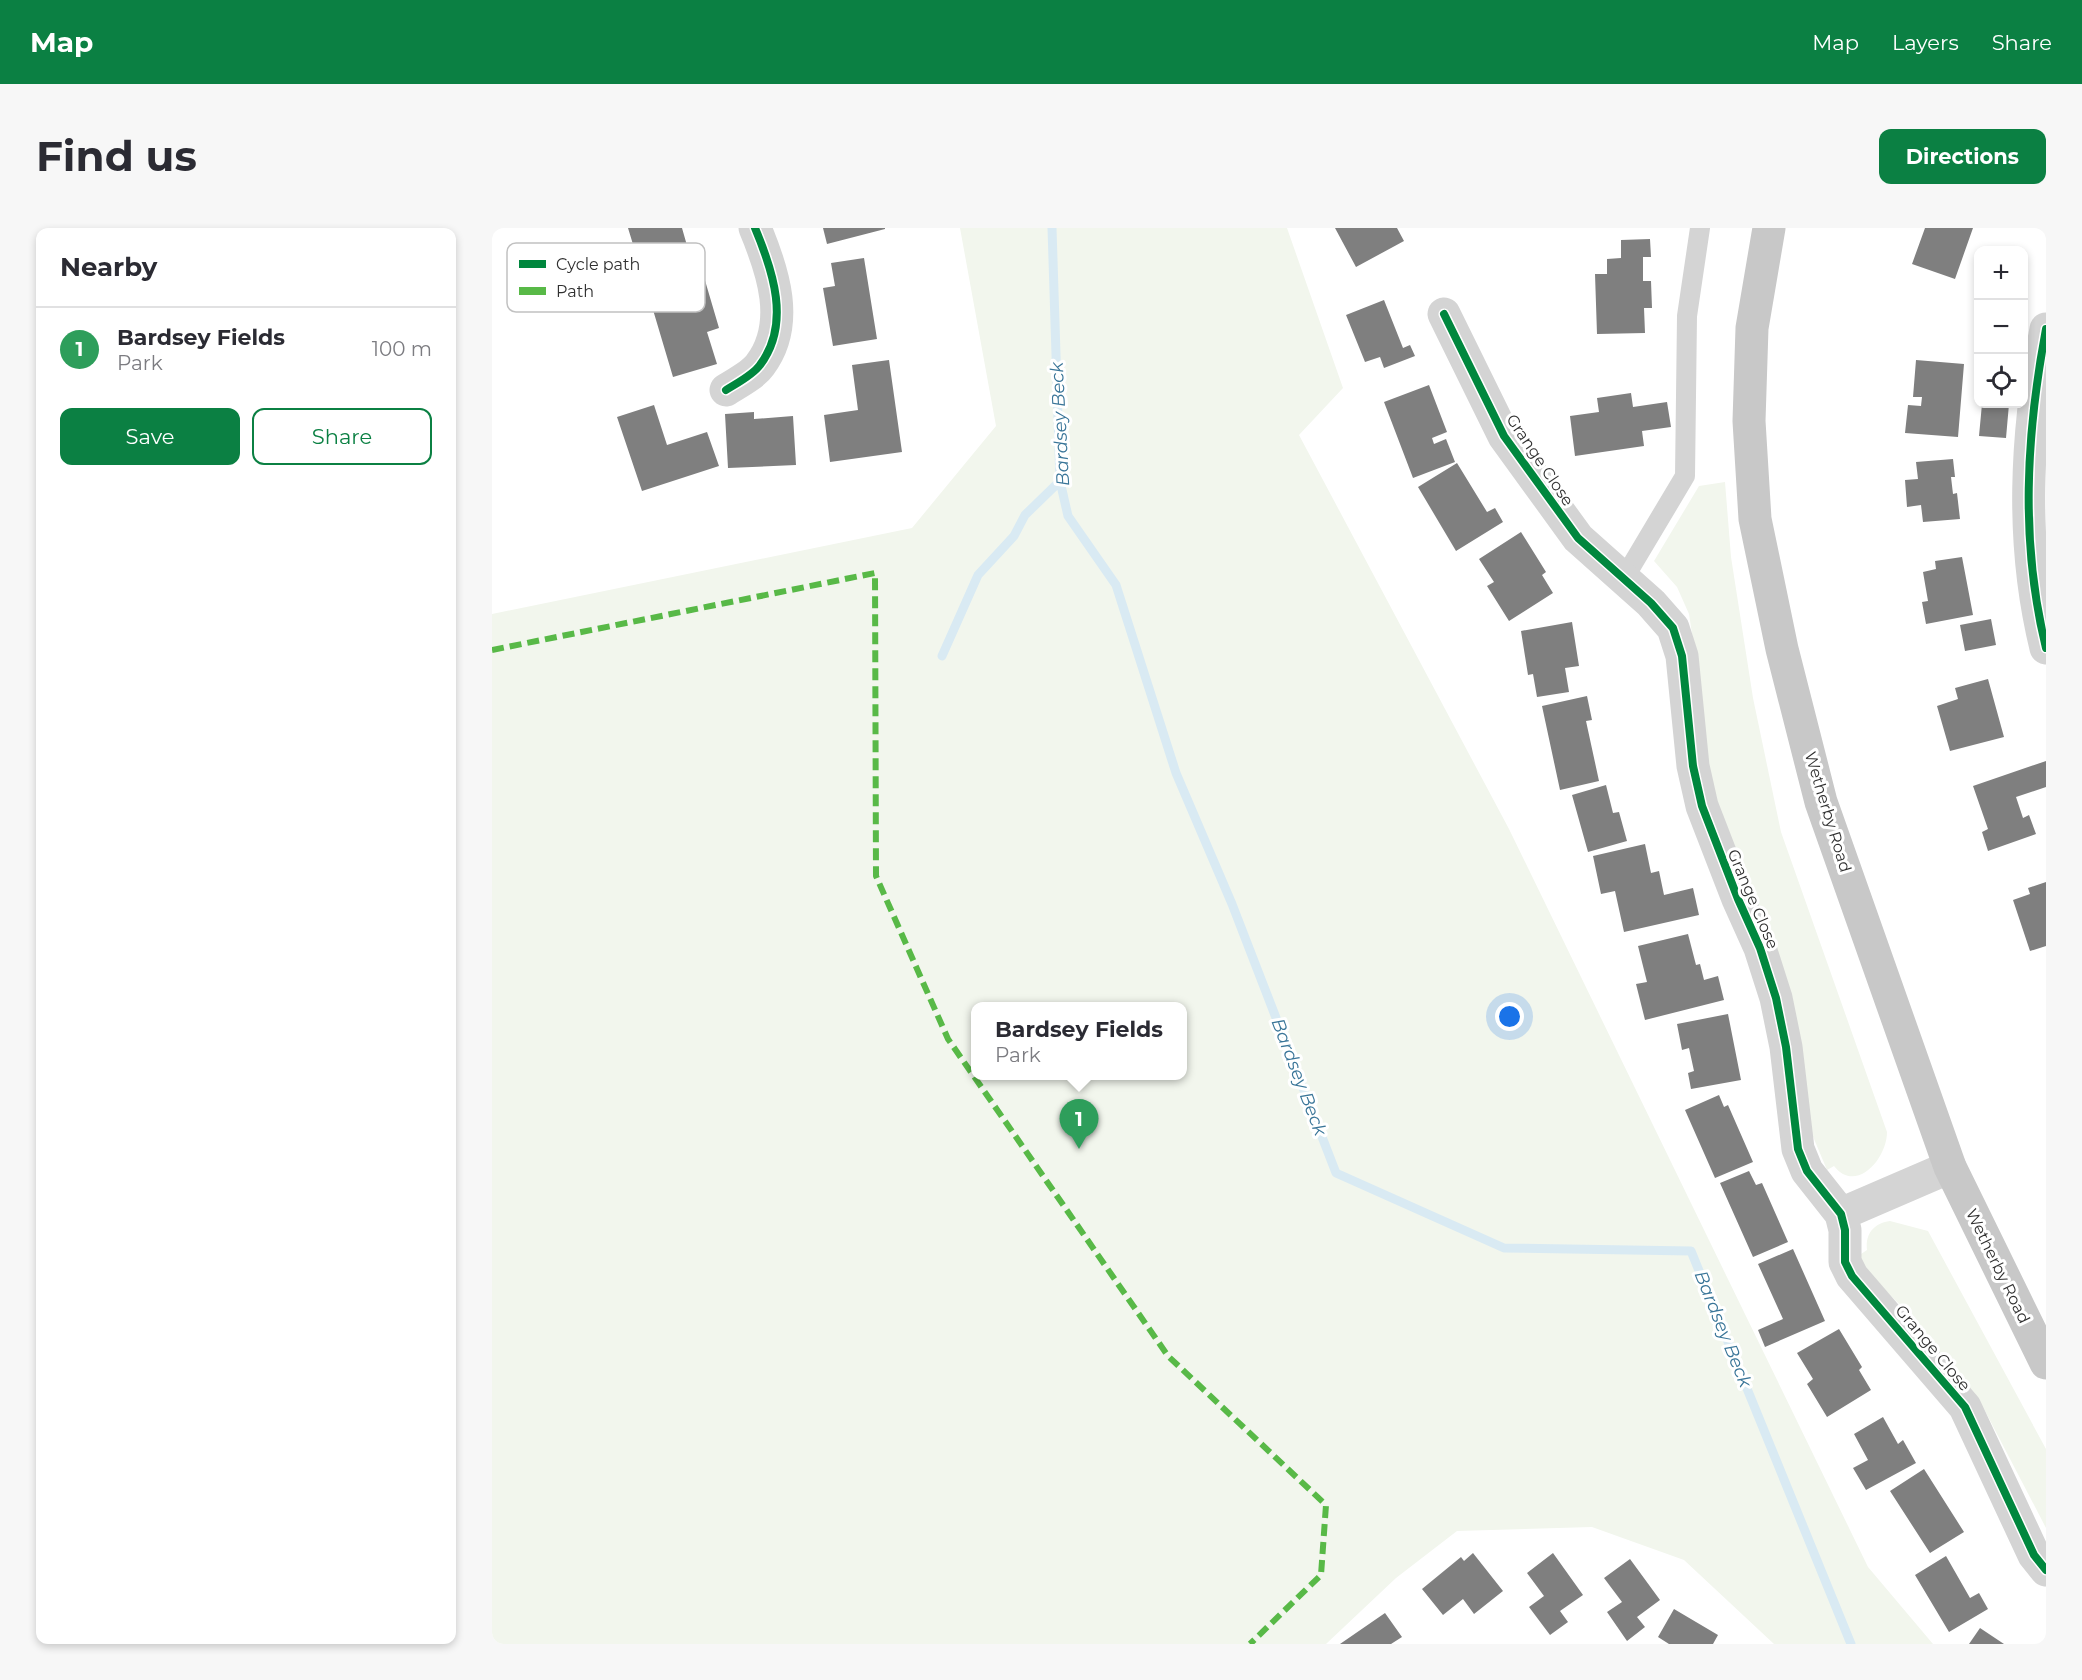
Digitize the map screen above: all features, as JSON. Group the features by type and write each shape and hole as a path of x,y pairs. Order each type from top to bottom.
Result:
{"main road":[{"name":"Wetherby Road","path":"1769,228 1752,328 1749,421 1755,519 1782,649 1821,802 1950,1167 2046,1363"}],"street":[{"path":"726,390 759,368 775,341 777,310 770,264 755,228"},
{"name":"Grange Close","path":"1444,314 1504,436 1578,538 1651,603 1673,628 1682,656 1693,766 1702,806 1737,899 1760,948 1776,998 1786,1047 1798,1149 1807,1171 1841,1214 1845,1230 1845,1262 1852,1276 1965,1407 2034,1556 2046,1570"},
{"path":"2046,329 2031,416 2028,469 2028,522 2032,576 2046,648"},
{"path":"1841,1214 1950,1167"}],"lane":[{"path":"1623,580 1685,476 1687,316 1700,228"}],"shaded area":[{"path":"960,228 1287,228 1343,388 1299,435 1509,829 1868,1567 1933,1644 1774,1644 1684,1560 1592,1527 1457,1531 1396,1578 1326,1644 492,1644 492,614 912,528 996,426"},
{"path":"1725,482 1731,557 1753,698 1781,832 1887,1132 1882,1153 1869,1170 1860,1175 1843,1174 1834,1166 1827,1170 1809,1127 1709,787 1700,686 1689,614 1677,587 1654,561 1699,486"},
{"path":"1890,1221 1928,1231 2046,1449 2046,1528 1983,1407 1904,1309 1869,1274 1858,1256 1867,1250 1869,1234 1872,1230 1879,1224"}],"building":[{"path":"628,228 682,228 686,243 633,243"},
{"path":"823,228 885,228 885,229 827,244"},
{"path":"1335,228 1397,228 1404,241 1356,267"},
{"path":"1925,228 1973,228 1955,279 1912,264"},
{"path":"1650,239 1651,257 1643,257 1643,281 1651,281 1652,308 1644,308 1645,333 1597,334 1595,274 1607,274 1607,259 1621,258 1621,240"},
{"path":"864,258 877,339 833,346 823,288 835,286 831,263"},
{"path":"705,280 719,328 707,332 717,364 673,377 654,312 705,312"},
{"path":"1384,300 1403,348 1410,345 1415,356 1384,368 1380,357 1365,362 1346,315"},
{"path":"889,360 902,452 830,462 824,415 858,410 852,365"},
{"path":"1916,360 1964,364 1958,437 1905,433 1908,405 1921,406 1922,397 1913,397"},
{"path":"1429,385 1447,432 1432,438 1434,444 1446,439 1455,462 1413,478 1384,402"},
{"path":"1631,393 1633,407 1667,402 1671,427 1642,431 1644,446 1575,456 1570,416 1599,412 1597,398"},
{"path":"654,405 667,445 707,432 719,466 642,491 617,417"},
{"path":"1982,408 2009,408 2006,438 1979,436"},
{"path":"754,412 754,419 793,416 796,465 728,468 725,414"},
{"path":"1953,459 1955,477 1951,477 1953,494 1957,493 1960,519 1923,522 1921,505 1907,507 1905,480 1918,479 1916,462"},
{"path":"1457,463 1487,512 1495,508 1503,522 1456,551 1418,487"},
{"path":"1521,532 1546,572 1542,575 1553,593 1509,621 1487,586 1494,582 1479,559"},
{"path":"1962,557 1973,615 1926,624 1922,602 1928,601 1923,572 1936,569 1935,561"},
{"path":"1991,619 1996,645 1965,651 1960,625"},
{"path":"1572,622 1579,666 1565,668 1569,692 1537,697 1533,674 1528,675 1521,631"},
{"path":"1988,679 2004,737 1950,751 1937,706 1958,699 1955,688"},
{"path":"1587,696 1592,720 1586,721 1599,781 1560,790 1542,706"},
{"path":"2046,761 2046,787 2016,797 2023,818 2029,815 2036,834 1988,851 1982,832 1988,829 1973,786"},
{"path":"1606,785 1613,813 1619,812 1627,841 1588,852 1572,795"},
{"path":"1645,844 1651,873 1659,871 1664,895 1693,888 1699,915 1624,932 1615,891 1601,894 1593,856"},
{"path":"2046,882 2046,946 2030,951 2013,900 2030,894 2028,888"},
{"path":"1688,934 1696,965 1700,964 1704,980 1718,976 1724,1000 1645,1020 1636,984 1647,982 1638,946"},
{"path":"1728,1014 1741,1080 1691,1089 1688,1073 1694,1071 1689,1048 1682,1050 1677,1024"},
{"path":"1719,1095 1724,1107 1728,1105 1753,1162 1715,1178 1685,1110"},
{"path":"1749,1171 1756,1185 1762,1183 1788,1242 1753,1257 1720,1183"},
{"path":"1793,1249 1825,1321 1765,1347 1758,1330 1783,1319 1758,1264"},
{"path":"1839,1329 1862,1367 1859,1370 1871,1390 1827,1417 1807,1384 1813,1379 1797,1353"},
{"path":"1883,1417 1898,1444 1903,1440 1916,1463 1866,1490 1853,1468 1868,1460 1854,1434"},
{"path":"1924,1469 1964,1532 1930,1553 1890,1491"},
{"path":"1473,1553 1503,1591 1474,1614 1463,1599 1443,1615 1422,1589 1461,1557 1464,1561"},
{"path":"1553,1553 1583,1595 1560,1611 1568,1622 1550,1635 1529,1607 1544,1596 1527,1573"},
{"path":"1946,1556 1970,1598 1979,1593 1988,1609 1949,1632 1915,1575"},
{"path":"1630,1559 1660,1600 1637,1617 1645,1627 1627,1641 1607,1612 1622,1602 1604,1578"},
{"path":"1674,1609 1718,1635 1713,1644 1669,1644 1658,1637"},
{"path":"1385,1613 1402,1637 1391,1644 1340,1644"},
{"path":"1980,1628 2004,1644 1969,1644"}],"waterway":[{"name":"Bardsey Beck","path":"1052,228 1060,481 1068,516 1116,585 1176,773 1232,904 1336,1173 1504,1248 1691,1251 1851,1644"},
{"path":"942,656 978,575 1014,536 1025,515 1060,481"}],"marked path":[{"path":"492,650 875,573 876,876 948,1039 971,1072"},
{"path":"976,1080 1168,1356 1326,1505 1321,1575 1250,1644"}],"cycle path":[{"path":"726,390 757,369 769,349 775,332 777,315 773,279 755,228"},
{"path":"1444,314 1504,436 1578,538 1651,603 1673,628 1682,656 1693,766 1702,806 1738,899 1760,948 1776,998 1786,1047 1798,1149 1807,1171 1841,1214 1845,1230 1845,1262 1852,1276 1965,1407 2034,1555 2046,1570"},
{"path":"2046,329 2034,409 2029,488 2032,568 2046,648"}],"place":[{"name":"Bardsey Fields","path":"1079,1149"}]}
